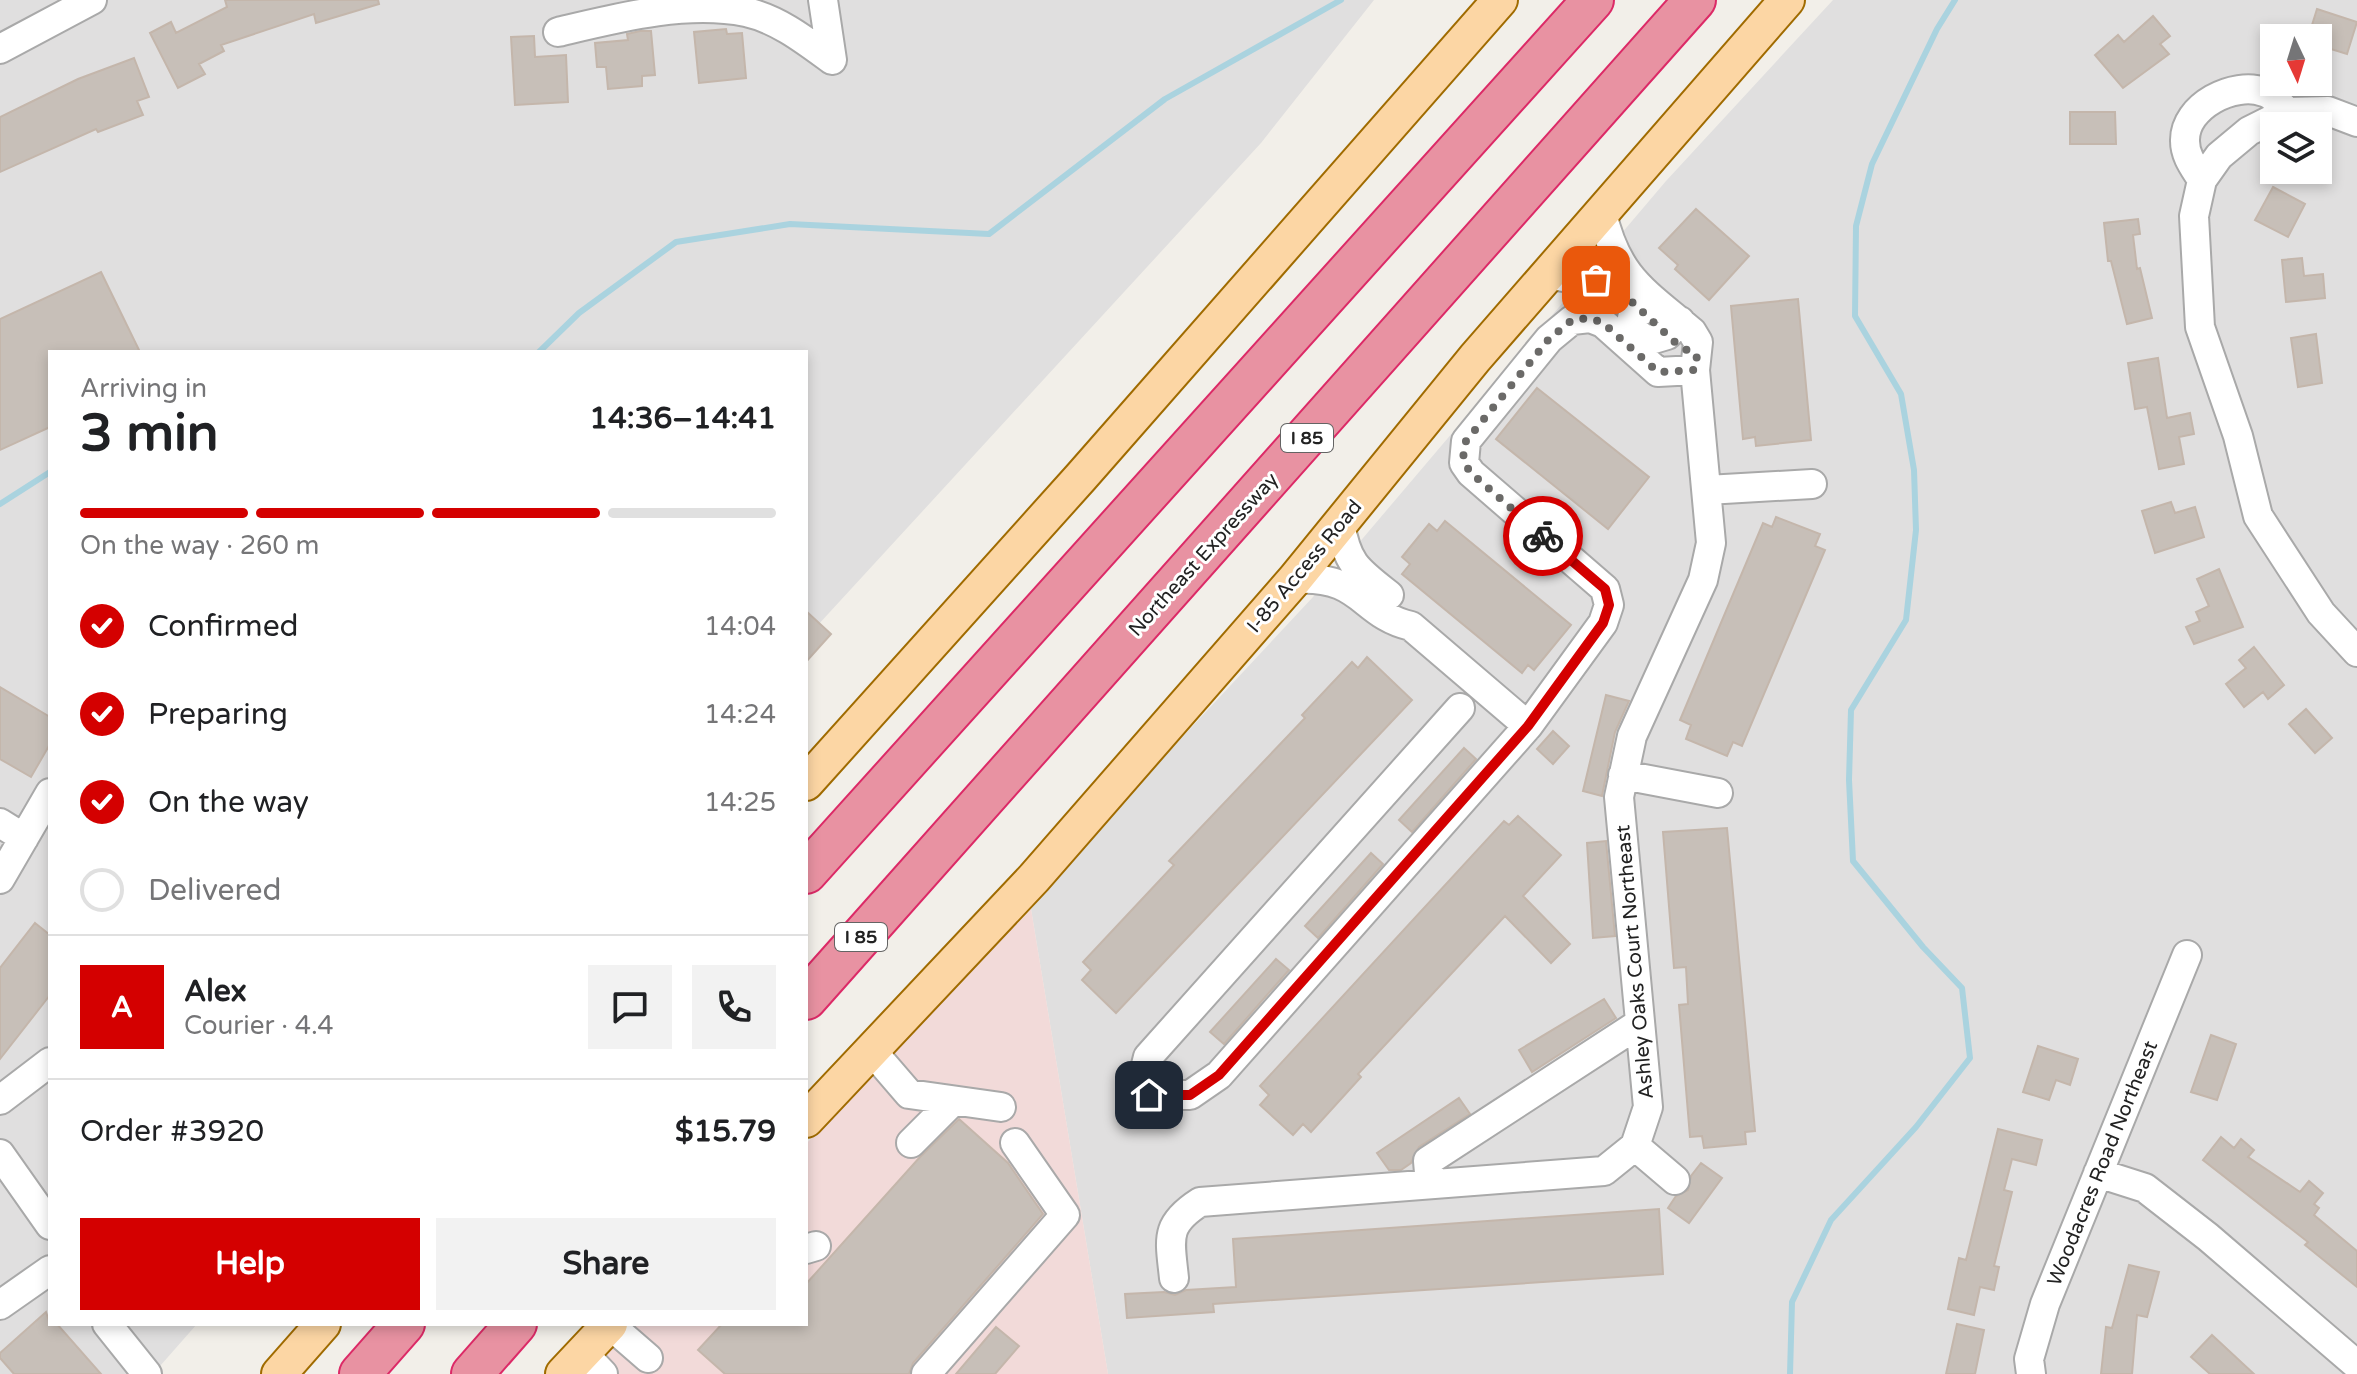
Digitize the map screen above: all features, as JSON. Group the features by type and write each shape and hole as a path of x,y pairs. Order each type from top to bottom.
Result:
{"highway":[{"path":"808,871 1593,0"},
{"name":"Northeast Expressway","path":"808,997 1695,0"},
{"path":"360,1374 402,1326"},
{"path":"472,1374 514,1326"}],"main road":[{"path":"808,781 1081,477 1500,0"},
{"name":"I-85 Access Road","path":"808,1118 1034,878 1295,579 1475,358 1787,0"},
{"path":"279,1374 321,1326"},
{"path":"583,1367 609,1326"}],"street":[{"path":"0,49 92,0"},
{"path":"558,32 635,13 747,12 793,31 832,60 823,0"},
{"path":"2202,180 2187,156 2185,138 2190,121 2203,105 2221,95 2249,90 2267,92 2287,112 2331,112"},
{"path":"2332,113 2357,122"},
{"path":"2260,126 2219,156 2202,180 2194,216 2200,327 2238,436 2258,516 2321,613 2357,652"},
{"name":"Ashley Oaks Court Northeast","path":"1602,213 1615,258 1643,301 1673,328 1698,342 1696,362 1711,543 1703,580 1632,736 1619,797 1648,1107 1635,1146"},
{"name":"Ashley Oaks Court Northeast","path":"1548,275 1596,280 1643,301"},
{"path":"1460,708 1148,1057 1143,1077 1149,1095 1190,1095 1219,1075 1528,726 1603,623 1609,605 1605,589 1471,473 1464,463 1466,441 1549,339 1572,320 1590,318 1603,323 1658,372 1696,362"},
{"path":"1707,490 1812,484"},
{"path":"1340,523 1348,558 1364,592 1395,622 1411,626 1528,726"},
{"path":"1295,579 1324,577 1364,592"},
{"path":"1623,775 1718,793"},
{"path":"0,879 12,831 48,795"},
{"name":"Woodacres Road Northeast","path":"2031,1374 2029,1359 2045,1304 2187,955"},
{"path":"1430,1184 1428,1161 1640,1023"},
{"path":"872,1051 909,1094 1001,1107"},
{"path":"0,1100 48,1064"},
{"path":"911,1143 952,1102"},
{"path":"926,1374 1065,1215 1015,1143"},
{"path":"1174,1278 1170,1238 1179,1215 1200,1202 1604,1171 1635,1146 1675,1180"},
{"path":"0,1154 48,1222"},
{"path":"2098,1173 2145,1188 2208,1237 2357,1365"},
{"path":"0,1305 48,1271"},
{"path":"109,1326 147,1374"},
{"path":"612,1326 648,1358"}],"shaded area":[{"path":"0,0 1374,0 1261,143 808,636 808,350 48,350 48,1326 195,1326 153,1374 0,1374"},
{"path":"1833,0 2357,0 2357,1374 1108,1374 1031,909 1133,790 1313,597 1666,181"},
{"path":"1031,909 1108,1374 586,1374 631,1326 808,1326 808,1142"}],"building":[{"path":"225,0 378,0 379,4 316,23 314,14 221,45 224,51 199,64 205,74 178,88 150,33 171,22 176,33 227,7"},
{"path":"2317,9 2357,22 2347,54 2332,49 2332,24 2312,24"},
{"path":"2153,16 2170,36 2160,44 2169,54 2123,88 2095,55 2118,35 2124,42"},
{"path":"726,29 727,34 742,33 746,78 699,83 694,32"},
{"path":"651,31 655,75 642,76 642,86 608,89 606,67 597,67 595,43 628,40 627,34"},
{"path":"534,36 535,57 566,55 568,102 515,105 511,37"},
{"path":"134,58 149,97 137,101 143,115 98,132 96,129 0,172 0,117 78,79"},
{"path":"2070,112 2115,112 2116,144 2070,144"},
{"path":"2273,187 2305,204 2288,237 2255,220"},
{"path":"1696,209 1749,256 1709,300 1675,269 1678,265 1659,248"},
{"path":"2138,219 2140,234 2133,235 2137,269 2140,268 2152,318 2127,324 2111,261 2108,261 2104,223"},
{"path":"2302,258 2304,276 2323,274 2325,298 2286,302 2282,260"},
{"path":"101,272 139,350 48,350 48,428 0,450 0,319"},
{"path":"1798,299 1811,440 1756,446 1755,437 1743,439 1731,306"},
{"path":"2316,334 2322,383 2298,387 2291,338"},
{"path":"2158,358 2167,418 2190,413 2194,434 2179,437 2184,464 2159,469 2147,407 2135,409 2128,363"},
{"path":"1537,388 1649,477 1608,529 1496,439"},
{"path":"2171,502 2175,513 2195,507 2204,537 2155,553 2142,511"},
{"path":"1776,517 1820,534 1815,546 1825,550 1742,746 1733,742 1727,756 1686,739 1691,725 1680,720 1763,523 1772,527"},
{"path":"1445,521 1571,625 1534,670 1528,665 1522,673 1402,574 1410,564 1402,557 1429,524 1437,531"},
{"path":"2219,569 2243,627 2194,644 2186,627 2200,621 2196,612 2209,606 2197,579"},
{"path":"808,613 831,634 808,660"},
{"path":"2254,647 2284,685 2268,699 2263,692 2244,707 2226,684 2246,668 2239,660"},
{"path":"1367,657 1412,700 1116,1013 1082,980 1091,970 1083,962 1174,865 1169,861 1305,718 1302,715 1352,662 1358,668"},
{"path":"0,687 48,716 48,747 31,777 0,759"},
{"path":"1606,695 1629,701 1615,732 1602,796 1583,791"},
{"path":"2306,709 2332,738 2315,753 2289,724"},
{"path":"1553,731 1569,746 1553,764 1537,749"},
{"path":"1464,748 1476,759 1412,832 1399,820"},
{"path":"1518,816 1561,855 1523,896 1570,944 1551,963 1505,916 1358,1074 1361,1077 1311,1132 1303,1124 1293,1135 1260,1105 1269,1095 1260,1086 1504,821 1509,825"},
{"path":"1727,828 1755,1131 1745,1132 1746,1144 1704,1148 1702,1136 1690,1137 1679,1005 1688,1004 1686,967 1674,968 1663,832"},
{"path":"1606,841 1615,936 1593,938 1587,843"},
{"path":"1371,853 1383,864 1318,938 1305,926"},
{"path":"35,923 48,933 48,998 0,1059 0,968"},
{"path":"1276,959 1289,970 1224,1044 1210,1032"},
{"path":"1604,999 1616,1018 1532,1072 1519,1050"},
{"path":"2211,1035 2236,1044 2217,1100 2191,1092"},
{"path":"2038,1046 2078,1059 2070,1085 2056,1080 2049,1100 2023,1092"},
{"path":"1459,1098 1470,1114 1419,1147 1411,1163 1401,1170 1389,1170 1377,1153"},
{"path":"959,1119 1008,1163 1043,1214 913,1363 909,1374 725,1374 698,1350 720,1326 808,1326 808,1282 920,1157"},
{"path":"1998,1129 2042,1140 2036,1165 2012,1159 2004,1190 2012,1192 1994,1266 1999,1267 1994,1290 1980,1287 1974,1315 1948,1309 1959,1258 1966,1260"},
{"path":"2221,1137 2234,1148 2241,1139 2254,1150 2248,1157 2300,1192 2309,1181 2323,1193 2314,1204 2319,1208 2314,1215 2357,1251 2357,1287 2305,1245 2308,1242 2203,1160"},
{"path":"1701,1163 1722,1178 1689,1223 1668,1208 1676,1196 1688,1190 1691,1176"},
{"path":"1659,1209 1663,1274 1213,1304 1214,1312 1127,1318 1125,1294 1164,1292 1175,1295 1186,1290 1236,1287 1233,1239"},
{"path":"2129,1265 2159,1272 2147,1317 2137,1315 2132,1374 2101,1374 2106,1327 2112,1328"},
{"path":"46,1312 48,1326 59,1326 101,1374 14,1374 0,1358 0,1353"},
{"path":"1957,1324 1984,1330 1975,1374 1946,1374"},
{"path":"996,1327 1019,1346 995,1374 956,1374"},
{"path":"2212,1335 2254,1374 2210,1374 2191,1357"}],"waterway":[{"path":"541,350 579,313 676,242 790,224 989,234 1165,99 1341,0"},
{"path":"1790,1374 1792,1302 1831,1220 1916,1127 1970,1058 1962,988 1923,947 1853,861 1849,780 1851,710 1906,620 1916,530 1914,470 1901,394 1855,316 1856,226 1872,164 1937,29 1955,0"},
{"path":"0,504 48,473"}],"way so far":[{"path":"1543,536 1471,473 1464,463 1463,452 1466,441 1549,339 1572,320 1590,318 1603,323 1658,372 1695,370 1697,355 1679,346 1631,301 1596,280"}],"route":[{"path":"1149,1095 1190,1095 1219,1075 1528,726 1603,623 1609,605 1605,589 1543,536"}]}
